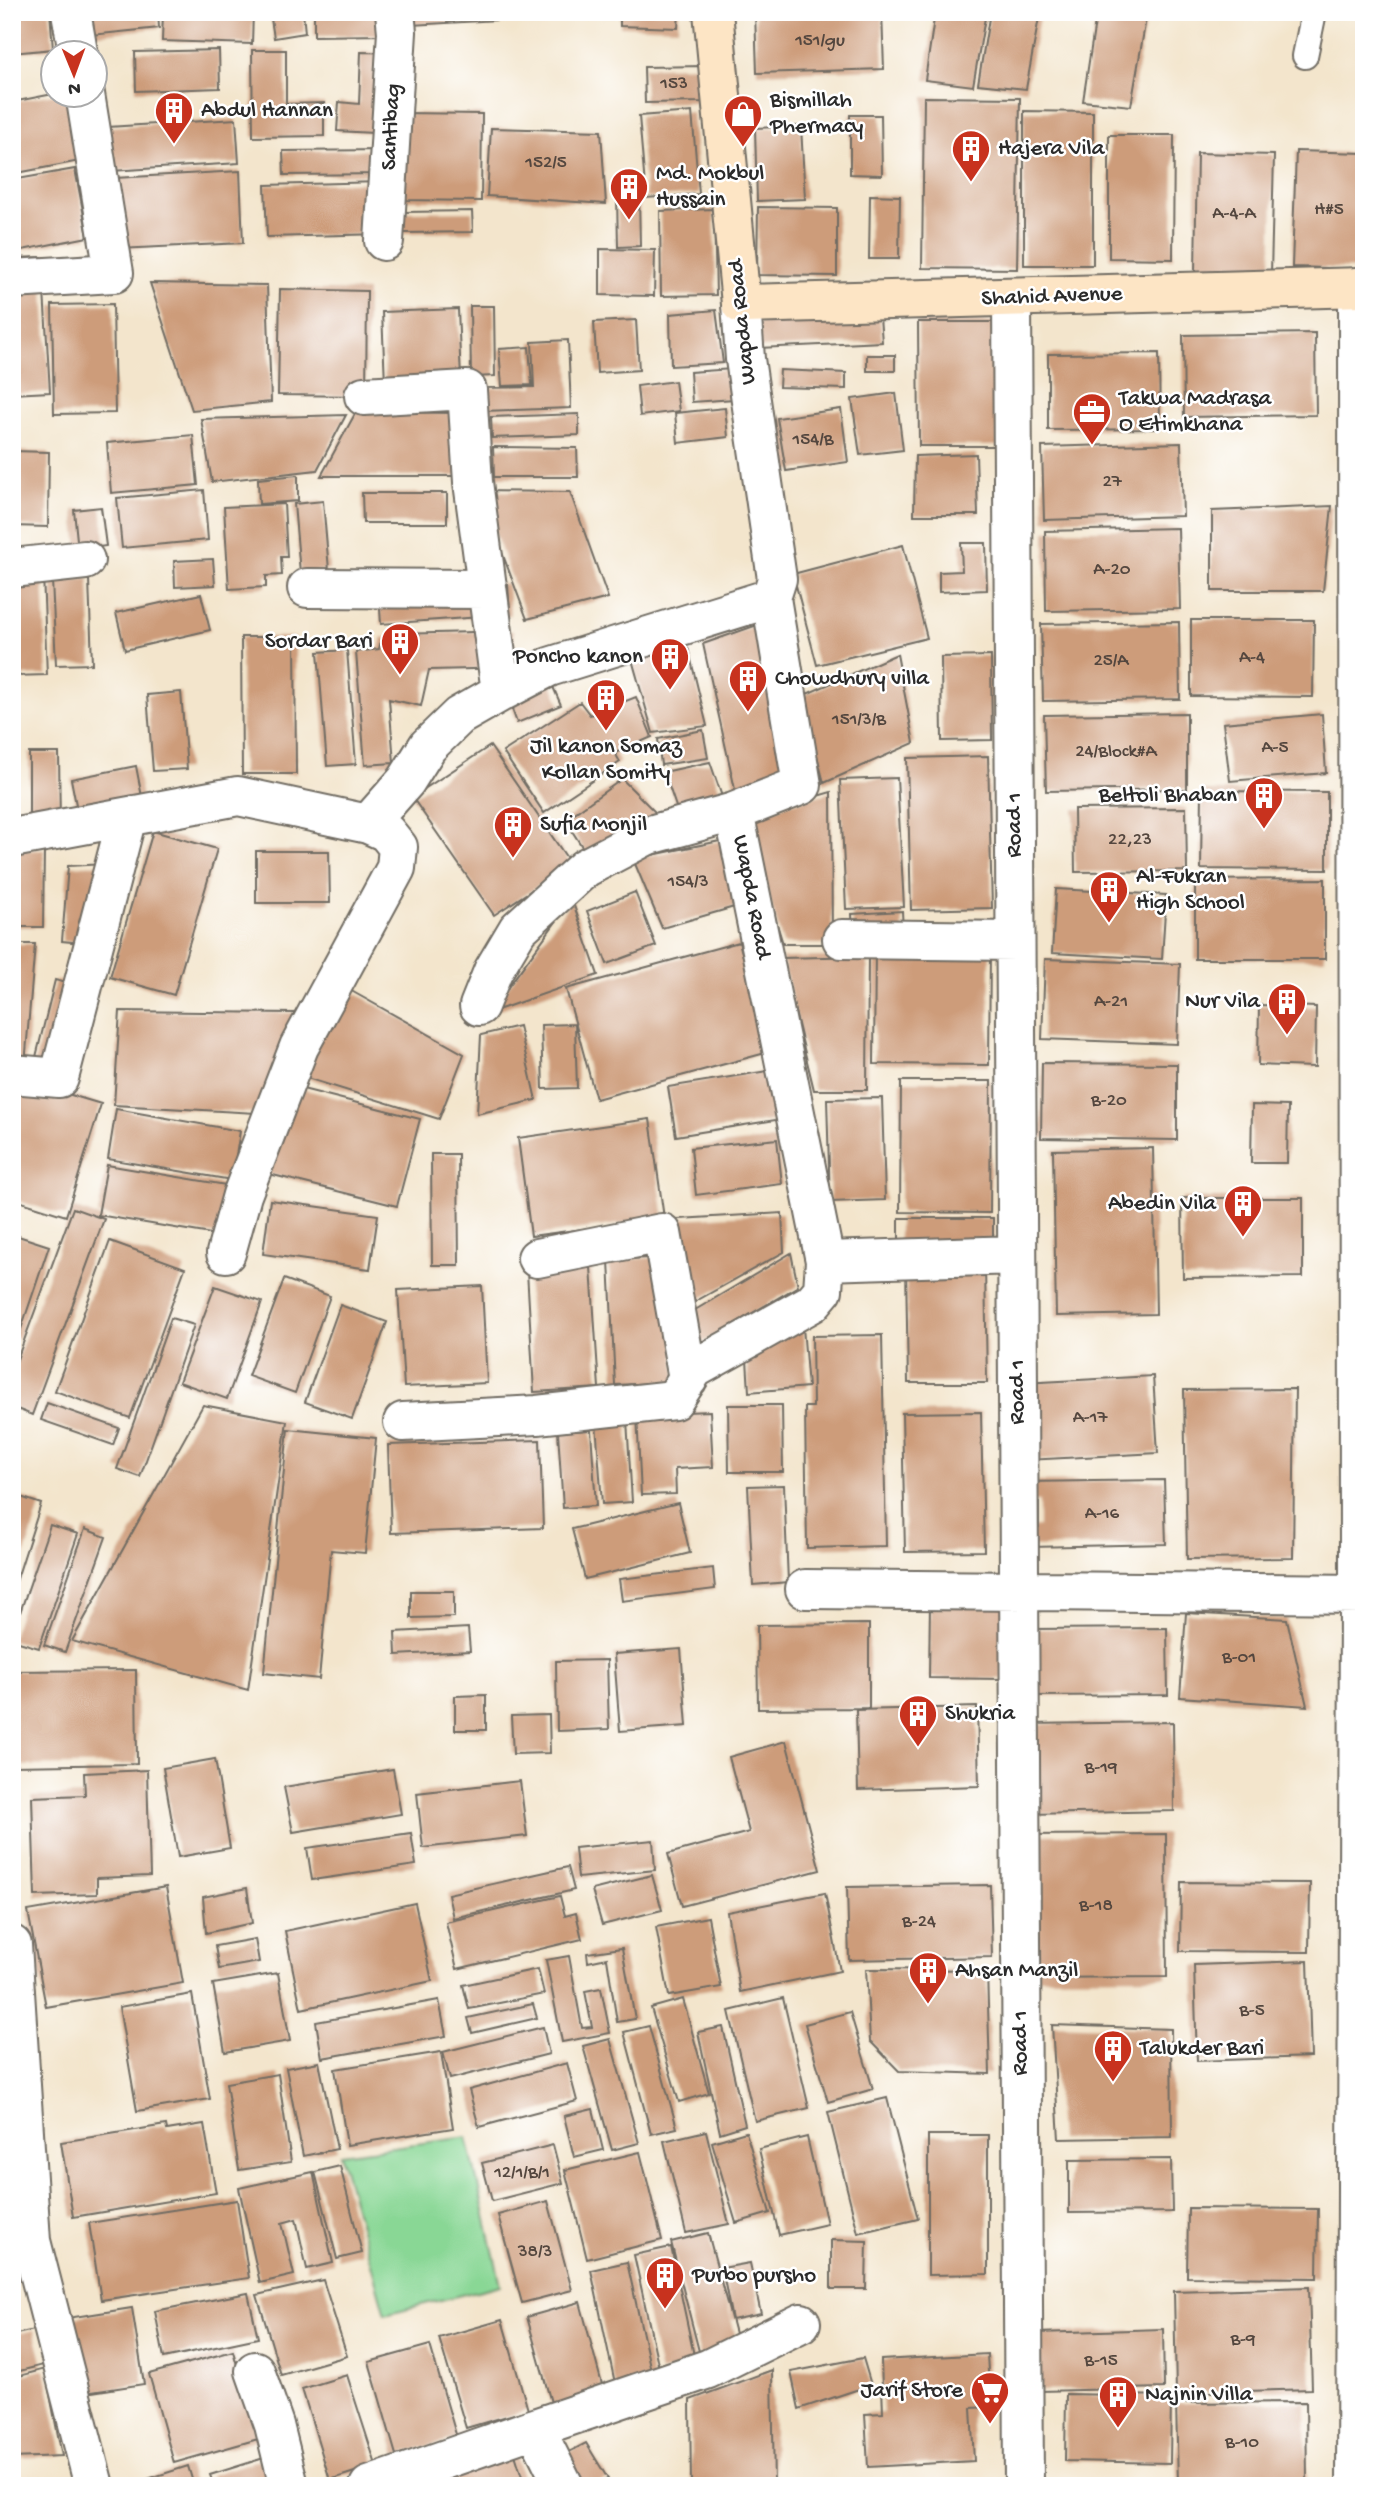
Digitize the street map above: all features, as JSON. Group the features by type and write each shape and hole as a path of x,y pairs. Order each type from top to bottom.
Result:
{"street":[{"path":"71,12 76,38"},
{"name":"Santibag","path":"384,241 397,32 395,12"},
{"name":"Wapda Road","path":"713,12 745,359 777,579 771,598 802,785 734,812 825,1261"},
{"path":"12,279 114,273 87,108"},
{"path":"1356,2486 1362,1594 1361,286"},
{"name":"Shahid Avenue","path":"741,304 1361,286"},
{"name":"Road 1","path":"1012,298 1024,2486"},
{"path":"364,396 467,390 473,482 500,692"},
{"path":"12,568 85,560"},
{"path":"307,588 487,589"},
{"path":"368,824 406,781 428,746 459,716 500,692 549,667 771,598"},
{"path":"12,838 238,796 368,824 386,832 398,846 396,868 299,1047 242,1195 226,1252"},
{"path":"480,1006 493,971 518,929 585,868 646,836 734,812"},
{"path":"12,1074 59,1078 127,817"},
{"path":"842,939 1015,941"},
{"path":"537,1258 662,1233 688,1379"},
{"path":"403,1422 537,1415 674,1400 695,1369 812,1303 823,1290 825,1261 1017,1255"},
{"path":"805,1589 1362,1594"},
{"path":"12,1945 31,2241 93,2486"},
{"path":"369,2486 708,2369 801,2323"},
{"path":"255,2371 274,2425 289,2486"},
{"path":"534,2428 565,2486"}],"lane":[{"path":"1305,56 1314,12"}],"green space":[{"path":"467,2137 501,2285 385,2314 340,2154"}],"building":[{"path":"12,12 50,12 52,38 38,38 38,50 12,53"},
{"path":"88,12 158,12 159,28 91,35"},
{"path":"163,12 253,12 252,44 162,41"},
{"path":"270,12 303,12 305,33 274,38"},
{"path":"314,12 382,12 383,35 314,36"},
{"path":"392,12 498,12 498,20 393,26"},
{"path":"510,12 539,12 539,14 510,17"},
{"path":"620,12 679,12 678,28 620,26"},
{"path":"755,12 882,12 884,69 757,73"},
{"path":"935,12 986,12 973,86 925,80"},
{"path":"990,12 1040,12 1026,89 978,84"},
{"path":"1096,15 1146,19 1131,106 1083,101"},
{"path":"219,50 220,88 136,91 135,52"},
{"path":"252,50 286,50 286,104 324,103 324,136 253,137"},
{"path":"361,52 395,53 392,134 337,131 339,102 359,104"},
{"path":"703,66 703,102 645,103 644,67"},
{"path":"38,97 38,108 75,108 85,160 12,174 12,102"},
{"name":"Hajera Vila","path":"924,97 1020,98 1017,269 922,268"},
{"path":"1024,111 1093,112 1093,265 1024,265"},
{"path":"692,112 699,194 646,198 639,116"},
{"path":"403,113 482,114 481,201 402,200"},
{"path":"850,115 881,115 882,175 850,174"},
{"name":"Abdul Hannan","path":"236,119 239,163 111,171 108,127"},
{"path":"801,126 805,199 757,201 755,128"},
{"path":"491,128 601,131 606,204 487,196"},
{"path":"1109,135 1174,135 1173,259 1109,258"},
{"path":"384,150 385,174 284,175 283,151"},
{"path":"1296,151 1364,153 1364,269 1292,267"},
{"path":"1197,153 1274,155 1271,274 1195,273"},
{"path":"75,169 88,237 12,252 12,180"},
{"path":"240,171 243,243 118,249 115,178"},
{"path":"381,182 383,234 267,237 265,185"},
{"path":"870,195 900,196 899,259 869,259"},
{"name":"Md. Mokbul Hussain","path":"617,196 639,196 640,246 618,247"},
{"path":"758,207 837,208 837,276 757,275"},
{"path":"714,209 716,295 661,296 660,211"},
{"path":"472,211 473,232 404,233 404,212"},
{"path":"600,249 655,250 654,296 600,295"},
{"path":"42,257 50,392 12,394 12,258"},
{"path":"150,283 267,285 271,402 192,410"},
{"path":"280,289 367,291 366,396 278,395"},
{"path":"113,304 115,413 54,414 52,305"},
{"path":"470,306 494,306 495,376 471,377"},
{"path":"458,309 461,380 385,383 382,312"},
{"path":"716,310 723,363 671,366 670,314"},
{"path":"880,317 882,342 759,348 757,323"},
{"path":"636,320 639,370 597,373 594,322"},
{"path":"918,322 998,322 998,446 919,446"},
{"path":"1315,333 1316,415 1184,417 1183,335"},
{"path":"568,340 571,408 483,411 482,388 534,387 532,342"},
{"path":"529,347 532,385 502,386 499,349"},
{"path":"1159,353 1160,429 1048,430 1048,354"},
{"path":"867,355 895,355 895,371 867,371"},
{"path":"732,369 734,399 692,402 690,372"},
{"path":"780,370 846,373 846,389 779,387"},
{"path":"675,381 679,411 640,416 637,386"},
{"path":"896,393 903,450 860,455 852,399"},
{"path":"725,408 728,437 678,443 675,413"},
{"path":"841,409 848,462 786,471 777,418"},
{"path":"356,412 457,413 459,476 321,476"},
{"path":"579,414 579,435 492,438 491,417"},
{"path":"346,415 317,470 212,482 201,419"},
{"path":"193,435 198,485 111,493 107,443"},
{"path":"1181,443 1183,516 1044,520 1042,447"},
{"path":"493,447 577,448 578,477 494,477"},
{"path":"12,451 49,452 48,527 12,526"},
{"path":"976,454 978,515 914,515 915,456"},
{"path":"298,475 298,501 259,504 258,479"},
{"path":"204,490 208,540 122,548 117,498"},
{"path":"479,491 570,492 608,598 527,619"},
{"path":"362,493 447,493 447,523 363,523"},
{"path":"323,501 329,570 300,573 294,504"},
{"path":"284,504 287,557 281,557 282,575 266,576 266,587 229,589 224,507"},
{"path":"1332,506 1323,591 1212,591 1212,511"},
{"path":"101,507 106,546 78,550 74,510"},
{"path":"1178,528 1180,609 1046,611 1045,531"},
{"path":"961,543 986,543 987,590 939,592 939,572 962,571"},
{"path":"903,545 927,638 817,665 793,574"},
{"path":"213,559 215,585 175,587 174,561"},
{"path":"43,574 47,675 12,676 12,575"},
{"path":"89,579 92,664 56,665 52,580"},
{"path":"508,584 510,615 381,624 379,594"},
{"path":"201,594 210,630 125,650 116,613"},
{"path":"1191,620 1314,620 1313,697 1191,696"},
{"path":"1179,622 1180,699 1043,701 1041,624"},
{"name":"Chowdhury villa","path":"763,623 790,782 738,803 703,644"},
{"path":"513,631 514,668 429,670 421,706 389,699 394,763 365,765 356,652 379,649 382,637 397,640 397,634"},
{"path":"241,637 295,637 296,774 242,774"},
{"name":"Poncho kanon","path":"688,648 707,726 653,733 631,656"},
{"path":"347,650 356,764 327,766 318,652"},
{"path":"897,654 914,743 824,783 802,696"},
{"path":"991,656 992,740 942,741 941,657"},
{"path":"550,680 561,705 517,723 508,698"},
{"path":"181,692 187,769 153,771 147,695"},
{"name":"Sufia Monjil","path":"636,697 652,737 615,753 620,762 544,813 503,752 580,702 590,715"},
{"path":"1187,713 1187,789 1046,791 1044,715"},
{"path":"1322,714 1326,773 1230,781 1223,723"},
{"path":"703,730 708,758 661,765 658,739"},
{"path":"490,746 571,864 494,915 412,797"},
{"path":"29,753 59,753 60,826 29,826"},
{"path":"988,756 992,908 911,910 907,758"},
{"path":"710,762 728,814 683,827 664,772"},
{"path":"136,766 143,802 78,815 71,779"},
{"path":"897,778 904,907 846,909 840,780"},
{"path":"622,779 658,815 590,859 565,820"},
{"name":"Beltoli Bhaban","path":"1202,791 1327,792 1327,870 1201,869"},
{"path":"831,792 832,944 783,944 745,817"},
{"path":"1186,808 1187,871 1075,872 1074,809"},
{"path":"153,831 217,849 174,995 110,977"},
{"path":"720,841 741,905 662,928 633,859"},
{"path":"12,850 44,850 43,927 12,927"},
{"path":"256,851 329,851 330,903 256,903"},
{"path":"105,864 82,943 62,941 68,866"},
{"path":"1325,879 1325,959 1195,959 1195,880"},
{"name":"Al-Fukran High School","path":"1056,889 1166,895 1162,959 1052,953"},
{"path":"635,892 656,946 607,964 587,911"},
{"path":"572,900 598,975 489,1013"},
{"path":"902,911 903,931 853,933 852,914"},
{"path":"739,942 769,1052 596,1099 566,989"},
{"path":"12,944 35,944 25,1065 12,1067"},
{"path":"875,948 990,949 989,1065 874,1064"},
{"path":"868,956 867,1090 814,1090 782,958"},
{"path":"1045,959 1180,964 1177,1044 1042,1039"},
{"path":"55,980 89,989 68,1074 34,1065"},
{"path":"346,988 464,1054 439,1119 300,1076"},
{"name":"Nur Vila","path":"1259,1005 1316,1007 1315,1067 1258,1065"},
{"path":"120,1011 296,1013 256,1113 114,1105"},
{"path":"575,1024 577,1088 543,1089 541,1025"},
{"path":"519,1026 536,1100 477,1114 481,1035"},
{"path":"1042,1063 1177,1064 1177,1140 1041,1138"},
{"path":"774,1070 782,1119 676,1136 668,1087"},
{"path":"14,1078 101,1104 66,1216 12,1199"},
{"path":"901,1081 991,1081 990,1213 900,1212"},
{"path":"291,1086 420,1119 397,1206 269,1174"},
{"path":"882,1098 885,1200 830,1202 827,1099"},
{"path":"1252,1105 1288,1106 1287,1163 1251,1163"},
{"path":"116,1109 240,1131 232,1180 108,1159"},
{"path":"650,1119 664,1218 531,1236 518,1138"},
{"path":"777,1139 782,1184 696,1195 691,1148"},
{"path":"1153,1148 1156,1314 1056,1316 1053,1150"},
{"path":"431,1154 458,1154 459,1265 432,1265"},
{"path":"107,1165 232,1186 223,1236 98,1215"},
{"name":"Abedin Vila","path":"1182,1198 1303,1198 1303,1277 1183,1278"},
{"path":"270,1200 378,1215 370,1269 263,1254"},
{"path":"73,1208 104,1219 32,1415 12,1407 12,1373"},
{"path":"782,1213 784,1252 680,1310 662,1220"},
{"path":"899,1218 993,1218 993,1250 899,1250"},
{"path":"12,1234 49,1246 18,1338 12,1336"},
{"path":"110,1241 185,1268 130,1418 55,1391"},
{"path":"791,1253 798,1286 697,1346 680,1319"},
{"path":"669,1257 676,1382 615,1385 609,1260"},
{"path":"985,1266 987,1383 908,1383 906,1267"},
{"path":"591,1267 599,1388 534,1392 527,1271"},
{"path":"284,1279 330,1296 295,1393 248,1376"},
{"path":"215,1286 262,1302 227,1399 179,1382"},
{"path":"482,1286 487,1383 404,1387 398,1290"},
{"path":"340,1305 387,1322 352,1419 305,1402"},
{"path":"171,1318 194,1325 140,1477 117,1469"},
{"path":"803,1327 808,1387 749,1392 747,1359"},
{"path":"882,1335 886,1546 807,1548 805,1407 813,1407 812,1336"},
{"path":"1153,1376 1158,1453 1027,1460 1023,1383"},
{"path":"1295,1389 1293,1558 1187,1559 1184,1390"},
{"path":"47,1403 119,1428 113,1445 41,1420"},
{"path":"203,1405 287,1421 248,1690 72,1641"},
{"path":"728,1405 782,1405 783,1472 729,1472"},
{"path":"710,1411 713,1467 675,1469 676,1494 641,1495 637,1414"},
{"path":"981,1412 984,1551 905,1552 902,1413"},
{"path":"627,1420 632,1502 602,1504 596,1422"},
{"path":"288,1429 376,1438 365,1553 331,1550 319,1679 264,1673"},
{"path":"591,1430 596,1506 563,1508 558,1432"},
{"path":"540,1440 543,1528 391,1533 388,1445"},
{"path":"1164,1480 1166,1544 1030,1547 1030,1528 1039,1527 1039,1502 1024,1502 1024,1482"},
{"path":"784,1485 788,1582 753,1585 748,1486"},
{"path":"12,1494 41,1504 13,1591 12,1591"},
{"path":"678,1503 690,1553 585,1579 572,1529"},
{"path":"50,1525 78,1534 39,1648 12,1640 12,1636"},
{"path":"85,1529 106,1537 65,1652 44,1645"},
{"path":"713,1568 715,1589 622,1601 619,1579"},
{"path":"411,1591 454,1591 454,1617 411,1618"},
{"path":"930,1602 1004,1603 1003,1679 929,1678"},
{"path":"1186,1613 1287,1619 1307,1706 1180,1697"},
{"path":"869,1624 869,1708 758,1709 757,1625"},
{"path":"468,1628 470,1651 396,1655 395,1632"},
{"path":"1167,1628 1168,1695 1031,1696 1031,1629"},
{"path":"681,1649 687,1726 620,1731 614,1654"},
{"path":"607,1660 609,1729 557,1731 556,1661"},
{"path":"136,1670 137,1764 12,1766 12,1671"},
{"path":"486,1695 486,1730 455,1730 455,1696"},
{"name":"Shukria","path":"977,1707 979,1786 858,1790 856,1710"},
{"path":"549,1715 550,1753 513,1754 511,1716"},
{"path":"1173,1722 1174,1811 1029,1814 1027,1724"},
{"path":"786,1741 820,1870 682,1906 668,1854 749,1832 729,1757"},
{"path":"215,1759 230,1848 178,1857 163,1768"},
{"path":"393,1769 401,1814 293,1832 284,1787"},
{"path":"147,1770 150,1876 97,1878 97,1894 35,1896 32,1797 85,1795 84,1773"},
{"path":"520,1781 527,1836 423,1848 417,1793"},
{"path":"411,1833 416,1865 312,1880 307,1848"},
{"path":"1166,1834 1167,1977 1026,1978 1025,1835"},
{"path":"653,1840 655,1870 578,1878 575,1848"},
{"path":"568,1867 574,1890 453,1918 448,1894"},
{"path":"652,1875 662,1910 602,1925 592,1890"},
{"path":"1181,1882 1310,1883 1309,1952 1180,1951"},
{"path":"990,1885 992,1957 849,1960 847,1887"},
{"path":"166,1887 183,1983 46,2007 28,1911"},
{"path":"247,1888 252,1923 206,1933 203,1897"},
{"path":"825,1893 840,1971 740,1992 727,1912"},
{"path":"560,1896 565,1916 576,1913 582,1939 457,1969 446,1922"},
{"path":"415,1903 432,1981 301,2009 285,1931"},
{"path":"708,1917 721,1987 669,1996 656,1927"},
{"path":"255,1939 259,1962 219,1969 215,1946"},
{"path":"622,1948 635,2019 617,2022 607,1958 588,1962 587,1953"},
{"path":"569,1956 582,2028 592,2027 585,1991 601,1988 610,2033 562,2042 546,1960"},
{"path":"1308,1961 1311,2057 1197,2061 1194,1965"},
{"path":"538,1969 544,1994 469,2009 463,1985"},
{"name":"Ahsan Manzil","path":"866,1969 987,1970 990,2074 899,2071 870,2041"},
{"path":"278,1973 290,2041 225,2052 213,1984"},
{"path":"192,1994 210,2099 137,2111 119,2007"},
{"path":"783,1998 809,2108 755,2121 729,2011"},
{"path":"683,1999 709,2093 679,2102 651,2008"},
{"path":"439,2000 446,2036 322,2058 316,2022"},
{"path":"533,2004 537,2018 472,2033 468,2018"},
{"path":"850,2012 873,2089 828,2102 805,2024"},
{"name":"Talukder Bari","path":"1052,2025 1171,2029 1172,2137 1059,2139"},
{"path":"649,2026 677,2128 651,2134 624,2032"},
{"path":"543,2027 549,2054 450,2079 443,2052"},
{"path":"723,2027 745,2125 720,2133 698,2032"},
{"path":"610,2039 639,2143 612,2150 583,2046"},
{"path":"441,2052 453,2128 347,2145 335,2069"},
{"path":"319,2062 337,2149 303,2156 286,2068"},
{"path":"567,2063 577,2101 479,2127 469,2090"},
{"path":"278,2074 291,2162 239,2170 226,2083"},
{"path":"887,2098 918,2219 858,2233 828,2112"},
{"path":"593,2109 603,2150 574,2157 564,2116"},
{"path":"204,2124 216,2193 73,2217 61,2142 166,2125 167,2130"},
{"path":"706,2131 729,2224 686,2233 664,2141"},
{"path":"746,2132 770,2213 736,2223 712,2142"},
{"path":"928,2135 988,2135 988,2274 928,2275"},
{"path":"807,2137 827,2224 779,2235 759,2149"},
{"path":"553,2145 563,2183 492,2201 482,2163"},
{"path":"640,2152 662,2240 587,2259 565,2170"},
{"path":"1171,2159 1172,2212 1069,2213 1069,2160"},
{"path":"340,2166 362,2253 337,2259 315,2172"},
{"path":"313,2172 333,2263 307,2269 296,2219 282,2223 294,2275 260,2283 239,2188"},
{"path":"237,2200 249,2278 101,2300 89,2223"},
{"path":"548,2201 572,2290 522,2303 498,2215"},
{"path":"1188,2208 1318,2209 1317,2278 1187,2277"},
{"path":"708,2233 737,2341 702,2363 671,2242"},
{"path":"831,2240 867,2241 866,2289 831,2289"},
{"name":"Purbo pursho","path":"671,2247 696,2365 660,2373 634,2255"},
{"name":"Purbo pursho","path":"627,2262 653,2380 616,2388 591,2270"},
{"path":"750,2263 761,2314 732,2320 722,2268"},
{"path":"323,2280 347,2356 281,2375 257,2295"},
{"path":"1309,2287 1312,2389 1176,2393 1174,2291"},
{"path":"248,2293 258,2338 164,2358 155,2311"},
{"path":"580,2302 604,2392 552,2406 527,2317"},
{"path":"132,2308 144,2384 72,2395 61,2319"},
{"path":"502,2320 528,2410 466,2428 439,2338"},
{"path":"1163,2329 1164,2388 1040,2391 1038,2333"},
{"path":"34,2330 43,2365 12,2373 12,2335"},
{"path":"430,2345 457,2438 396,2455 369,2362"},
{"path":"233,2351 258,2439 174,2463 149,2374"},
{"path":"987,2354 990,2407 971,2408 974,2461 868,2467 865,2414 883,2413 881,2360"},
{"path":"863,2358 871,2385 799,2409 791,2372"},
{"path":"45,2369 62,2456 12,2458 12,2378"},
{"path":"772,2370 774,2486 691,2486 690,2400"},
{"path":"347,2375 376,2465 330,2480 302,2389"},
{"name":"Najnin Villa","path":"1066,2394 1171,2396 1170,2463 1065,2461"},
{"path":"1306,2402 1307,2482 1178,2483 1176,2403"},
{"path":"586,2443 608,2479 593,2486 582,2486 567,2453"},
{"path":"513,2448 525,2486 408,2486"},
{"path":"267,2457 276,2486 214,2486 210,2475"},
{"path":"188,2466 194,2486 129,2485"}],"place":[{"name":"Abdul Hannan","path":"174,145"},
{"name":"Bismillah Phermacy","path":"743,148"},
{"name":"Hajera Vila","path":"971,183"},
{"name":"Md. Mokbul Hussain","path":"629,221"},
{"name":"Takwa Madrasa O Etimkhana","path":"1092,446"},
{"name":"Sordar Bari","path":"400,676"},
{"name":"Poncho kanon","path":"670,691"},
{"name":"Chowdhury villa","path":"748,713"},
{"name":"Jil kanon Somaz Kollan Somity","path":"606,732"},
{"name":"Beltoli Bhaban","path":"1264,830"},
{"name":"Sufia Monjil","path":"513,859"},
{"name":"Al-Fukran High School","path":"1109,924"},
{"name":"Nur Vila","path":"1287,1036"},
{"name":"Abedin Vila","path":"1243,1238"},
{"name":"Shukria","path":"918,1748"},
{"name":"Ahsan Manzil","path":"928,2005"},
{"name":"Talukder Bari","path":"1113,2083"},
{"name":"Purbo pursho","path":"665,2310"},
{"name":"Jarif Store","path":"990,2425"},
{"name":"Najnin Villa","path":"1118,2429"}]}
